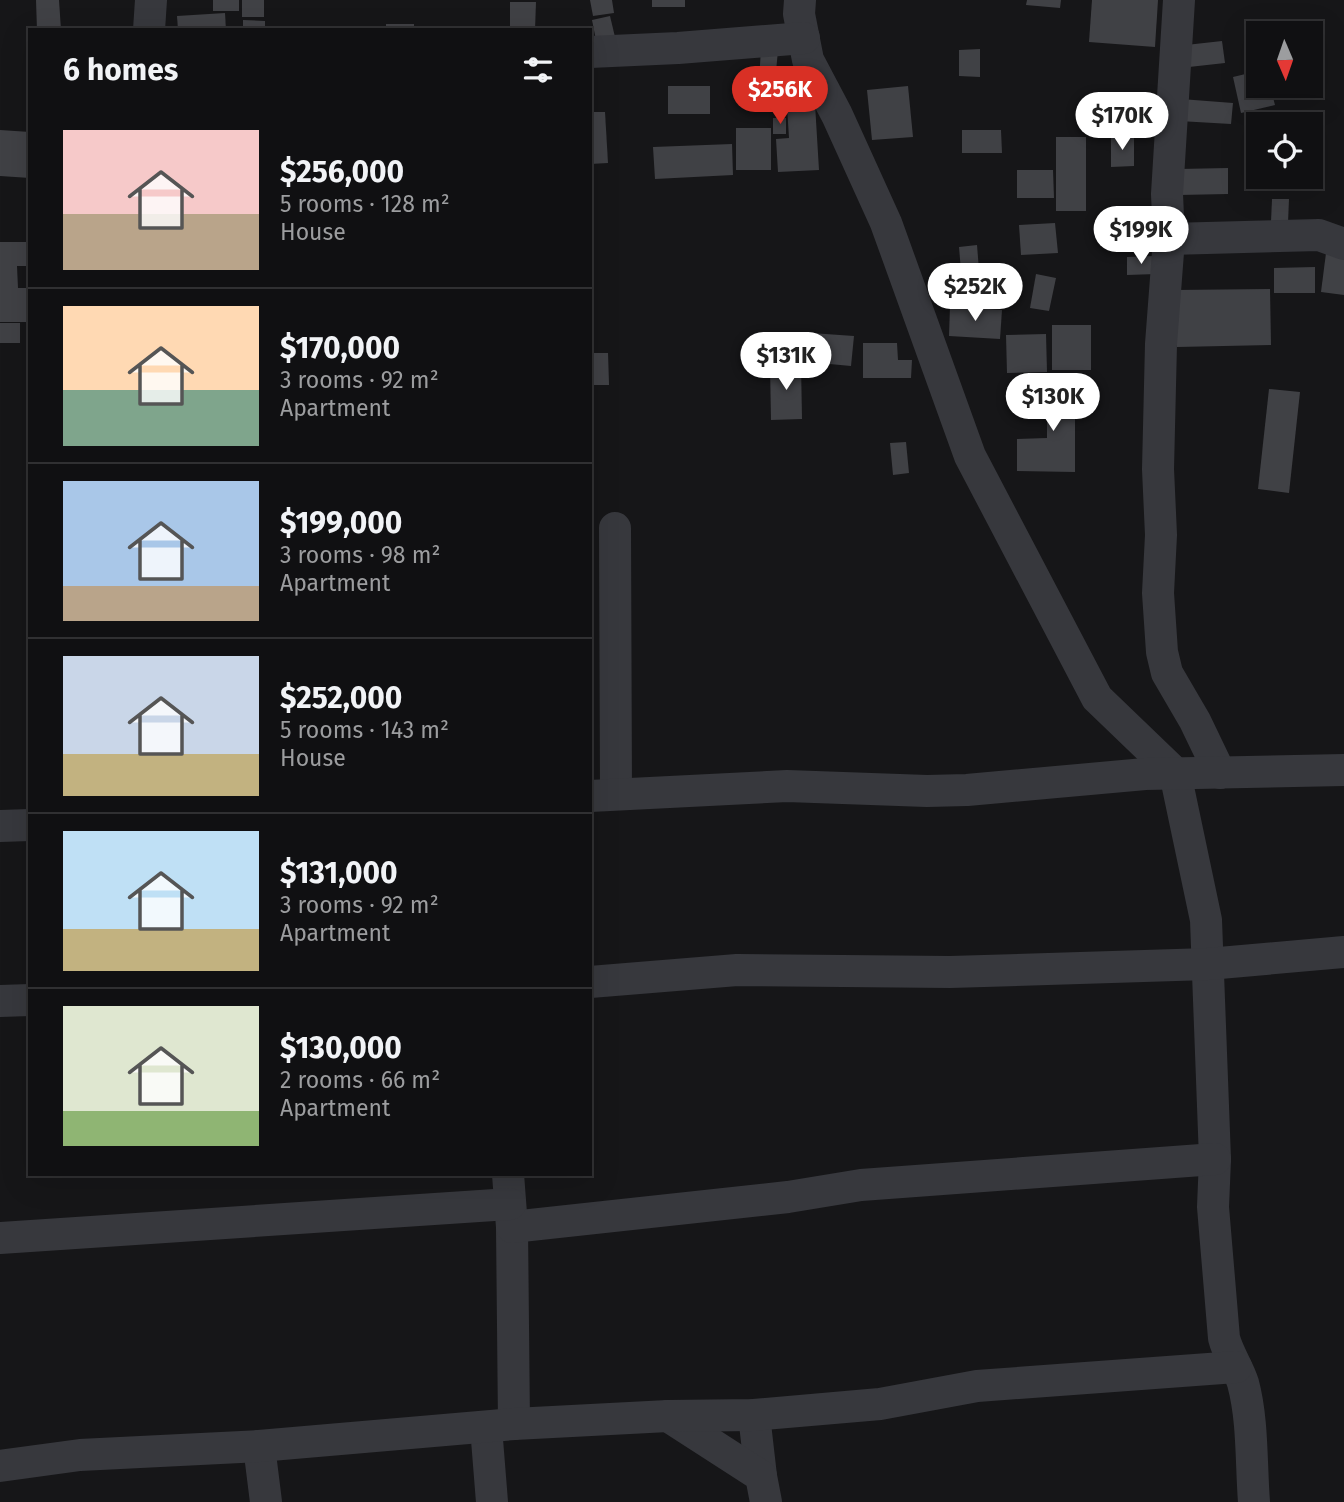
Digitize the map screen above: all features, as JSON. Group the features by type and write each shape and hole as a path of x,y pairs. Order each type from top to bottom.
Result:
{"street":[{"path":"149,28 151,0"},
{"path":"800,0 799,14 808,60 837,115 886,223 970,456 1097,698 1175,774 1206,920 1215,1158 1213,1207 1224,1338 1227,1352 1243,1381 1254,1502"},
{"path":"1179,0 1167,194 1170,239 1161,344 1158,469 1161,535 1158,593 1162,652 1167,673 1195,721 1220,773"},
{"path":"592,52 804,38"},
{"path":"1170,239 1319,236 1344,244"},
{"path":"615,528 603,795 787,786 967,790 1088,777 1344,770"},
{"path":"0,825 28,825"},
{"path":"592,982 737,970 950,972 1208,964 1344,952"},
{"path":"0,1001 28,1000"},
{"path":"0,1238 510,1202 788,1197 861,1185 1215,1158"},
{"path":"492,1502 500,1425 510,1202"},
{"path":"0,1466 80,1455 259,1446 500,1425 668,1416 754,1415 880,1404 977,1386 1236,1367"},
{"path":"754,1415 764,1489"},
{"path":"668,1416 764,1489"},
{"path":"259,1446 266,1502"}],"building":[{"path":"36,0 59,0 61,28 37,28"},
{"path":"213,0 239,0 239,11 213,11"},
{"path":"242,0 264,0 264,17 242,17"},
{"path":"590,0 612,0 614,13 593,16"},
{"path":"652,0 685,0 685,7 652,7"},
{"path":"1027,0 1061,0 1060,8 1026,5"},
{"path":"1092,0 1158,0 1155,47 1089,42"},
{"path":"510,2 536,2 535,28 510,28"},
{"path":"225,13 226,28 178,28 177,16"},
{"path":"610,16 615,37 596,40 592,20"},
{"path":"243,20 265,21 265,28 243,28"},
{"path":"386,24 414,24 414,28 386,28"},
{"path":"1222,41 1225,63 1189,67 1186,45"},
{"path":"761,49 778,50 775,82 759,81"},
{"path":"980,49 980,77 959,76 959,50"},
{"path":"1246,74 1246,98 1273,98 1275,105 1241,113 1233,77"},
{"path":"668,86 710,86 710,114 668,114"},
{"path":"908,86 913,137 872,140 867,90"},
{"path":"1181,99 1233,103 1231,124 1179,121"},
{"path":"815,104 819,170 778,172 776,139 789,138 787,106"},
{"path":"592,112 605,112 608,163 592,164"},
{"path":"773,118 786,118 786,134 773,134"},
{"path":"736,128 771,128 771,170 736,170"},
{"path":"0,130 28,132 28,178 0,176"},
{"path":"962,130 1001,130 1002,153 962,153"},
{"path":"1056,137 1086,137 1086,211 1056,211"},
{"path":"1111,138 1134,138 1134,166 1111,167"},
{"path":"732,144 733,175 655,179 653,147"},
{"path":"1228,168 1228,194 1179,195 1179,169"},
{"path":"1017,170 1053,170 1054,198 1017,198"},
{"path":"1272,199 1289,199 1288,223 1271,222"},
{"path":"1055,223 1058,253 1021,255 1019,225"},
{"path":"0,242 27,242 27,266 17,266 18,288 28,288 28,322 0,322"},
{"path":"977,245 979,270 961,271 959,247"},
{"path":"1326,253 1344,255 1344,295 1321,292"},
{"path":"1155,256 1156,274 1127,275 1127,257"},
{"path":"1315,267 1315,293 1274,293 1274,268"},
{"path":"1036,274 1056,278 1049,311 1030,308"},
{"path":"959,275 977,276 976,293 958,292"},
{"path":"1270,289 1271,345 1177,347 1174,290"},
{"path":"950,306 1002,310 1000,339 949,336"},
{"path":"0,323 20,323 20,343 0,343"},
{"path":"1052,325 1091,325 1091,370 1052,370"},
{"path":"811,333 854,336 851,366 808,362"},
{"path":"1046,334 1047,372 1007,373 1006,335"},
{"path":"863,343 897,343 898,360 912,360 911,378 863,378"},
{"path":"592,353 608,353 609,385 592,385"},
{"path":"801,364 802,419 771,420 770,365"},
{"path":"1047,377 1075,377 1075,472 1017,471 1017,439 1047,438"},
{"path":"1269,389 1300,392 1289,493 1258,489"},
{"path":"906,442 909,473 893,475 890,443"}]}
